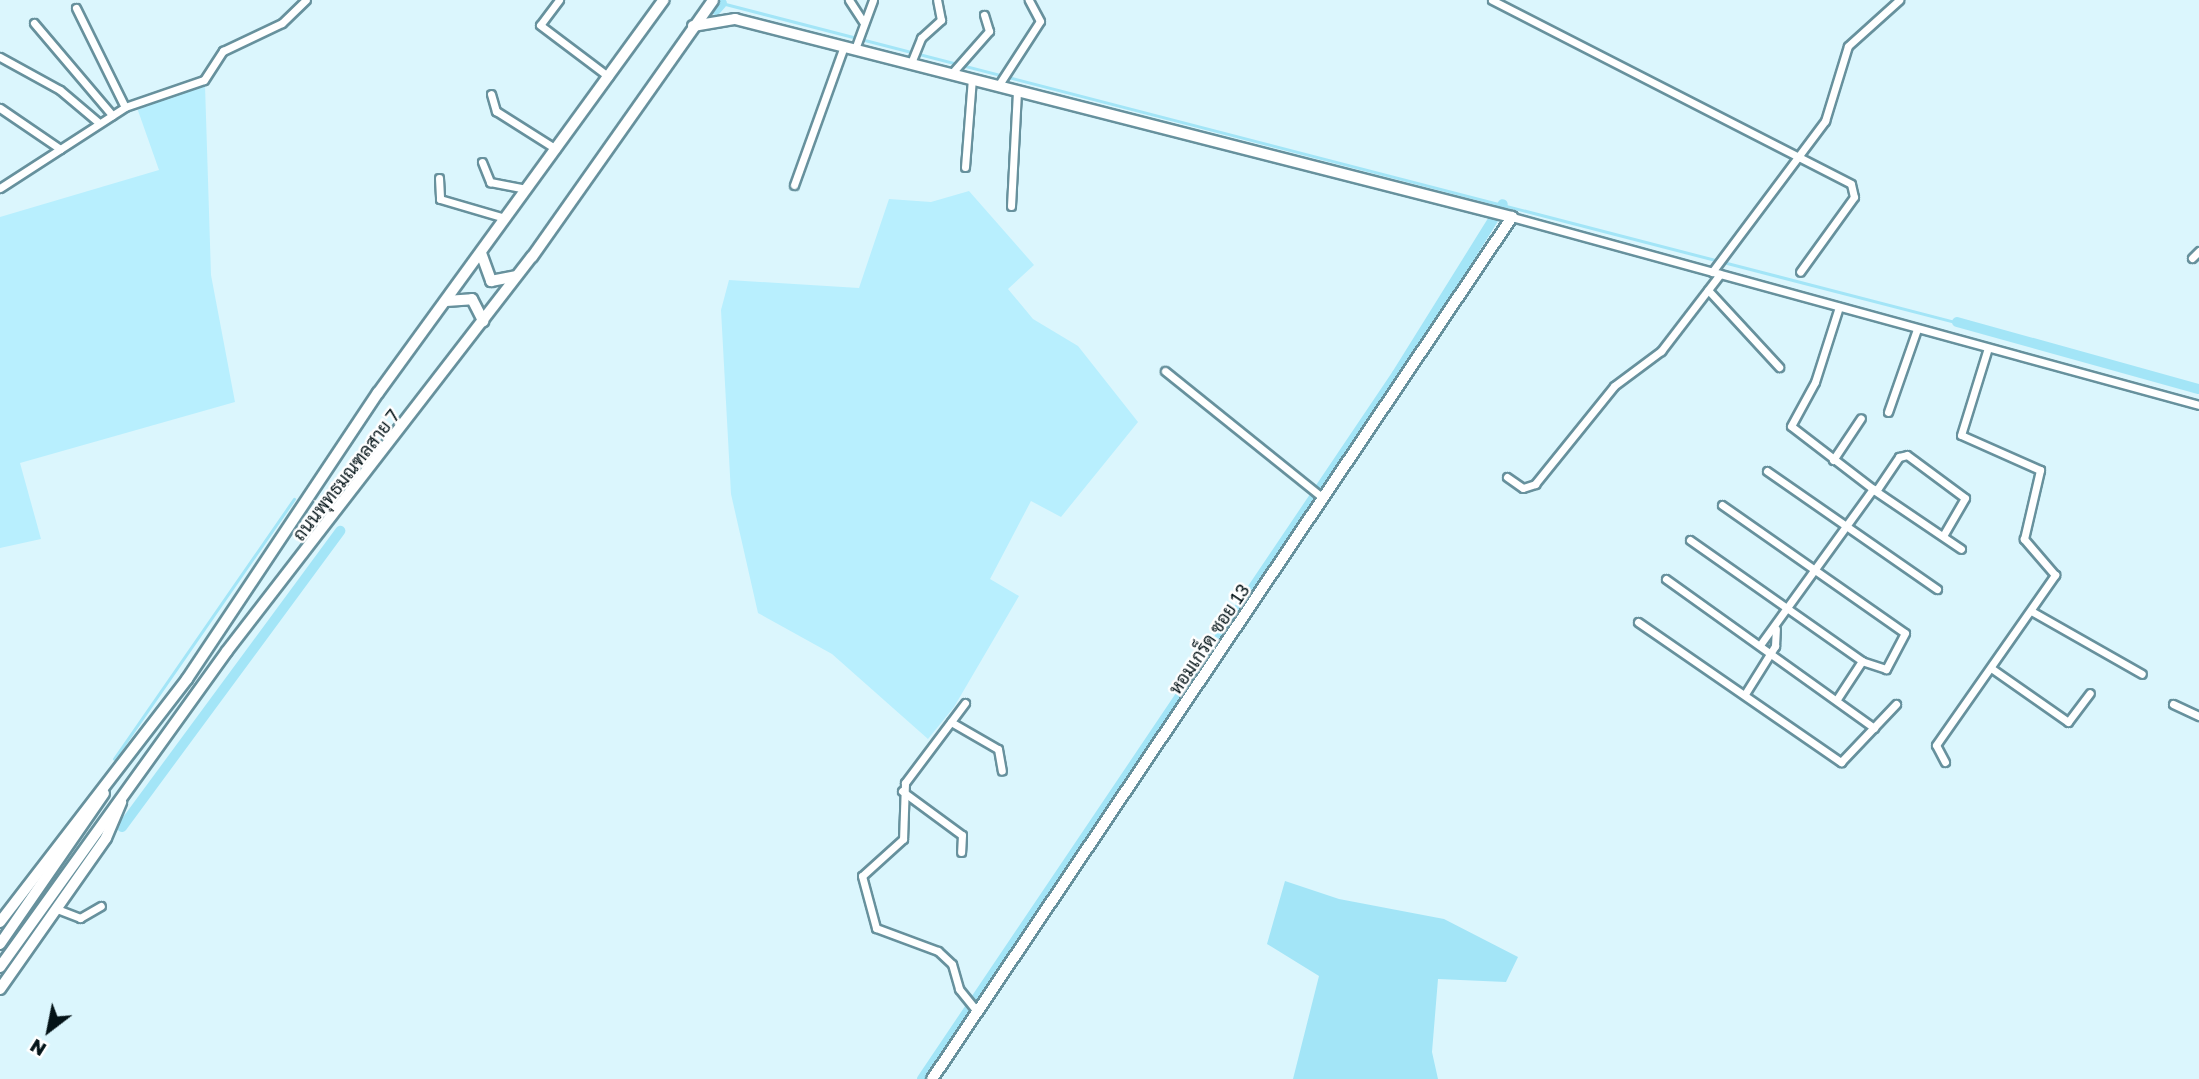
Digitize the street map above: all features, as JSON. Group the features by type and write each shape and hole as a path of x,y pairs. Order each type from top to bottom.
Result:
{"main road":[{"name":"ถนนพุทธมณฑลสาย 7","path":"106,790 505,218 664,0"},
{"name":"ถนนพุทธมณฑลสาย 7","path":"0,967 122,798 517,276 713,0"},
{"path":"693,26 735,19 844,46 856,46 911,60 957,66 972,79 999,83 1017,91 1507,216"},
{"name":"หอมเกร็ด ซอย 13","path":"932,1079 973,1007 1507,216"},
{"path":"481,253 491,281 517,276"},
{"path":"446,302 472,299 483,321"},
{"path":"0,922 82,811 106,790"},
{"path":"0,944 106,790"},
{"path":"0,989 111,830 122,798"}],"street":[{"path":"0,188 125,107 198,84 223,51 282,23 306,0"},
{"path":"559,0 540,25 609,77"},
{"path":"849,0 862,27"},
{"path":"856,46 873,0"},
{"path":"911,60 916,46 941,20 937,0"},
{"path":"999,83 1041,18 1029,0"},
{"path":"1492,0 1795,153 1855,190 1800,272"},
{"path":"1507,477 1523,488 1535,484 1614,386 1661,351 1708,290 1723,251 1795,153 1832,109 1849,46 1899,0"},
{"path":"76,8 125,107"},
{"path":"957,66 989,31 984,15"},
{"path":"34,23 112,115"},
{"path":"793,185 844,46"},
{"path":"0,58 60,90 99,123"},
{"path":"965,167 972,79"},
{"path":"1011,206 1017,91"},
{"path":"491,94 496,111 556,149"},
{"path":"0,108 60,149"},
{"path":"482,162 490,182 526,189"},
{"path":"439,178 440,199 505,218"},
{"path":"1507,216 1716,270 1917,329 2199,405"},
{"path":"2192,258 2199,251"},
{"path":"1708,290 1779,367"},
{"path":"1839,307 1815,382 1791,426 1874,490 1961,549"},
{"path":"1888,412 1917,329"},
{"path":"1945,762 1936,746 2033,612 2055,575 2024,539 2040,470 1961,435 1988,348"},
{"path":"1165,371 1320,496"},
{"path":"1833,460 1861,418"},
{"path":"1745,694 1771,654 1776,629 1786,609 1845,525 1899,457 1908,455 1965,498 1942,536"},
{"path":"1767,471 1937,589"},
{"path":"1690,540 1862,661 1886,669 1905,633 1722,505"},
{"path":"1666,579 1874,727"},
{"path":"2033,612 2142,674"},
{"path":"1638,622 1841,762 1896,704"},
{"path":"1760,645 1776,629"},
{"path":"1837,699 1862,661"},
{"path":"1991,668 2068,722 2090,693"},
{"path":"965,703 902,791 906,833 862,872 873,923 888,937 938,951 952,964 973,1007"},
{"path":"2173,704 2199,716"},
{"path":"951,722 998,749 1002,771"},
{"path":"902,791 962,835 961,852"},
{"path":"57,909 80,918 101,906"}],"shaded area":[{"path":"205,85 211,275 235,402 20,463 41,539 0,548 0,217 159,170 136,105"},
{"path":"969,191 1034,265 1008,289 1033,319 1078,346 1138,422 1061,517 1031,501 990,579 1019,596 954,707 928,739 832,654 758,613 731,494 721,310 729,280 859,288 889,199 931,202"},
{"path":"1285,881 1339,899 1444,919 1518,957 1506,982 1438,979 1432,1052 1438,1079 1293,1079 1319,976 1267,944"}],"waterway":[{"path":"714,1 1978,328"},
{"path":"716,10 722,3"},
{"path":"922,1079 1397,374 1503,204"},
{"path":"1957,322 2199,389"},
{"path":"114,759 294,499"},
{"path":"122,827 340,531"}]}
